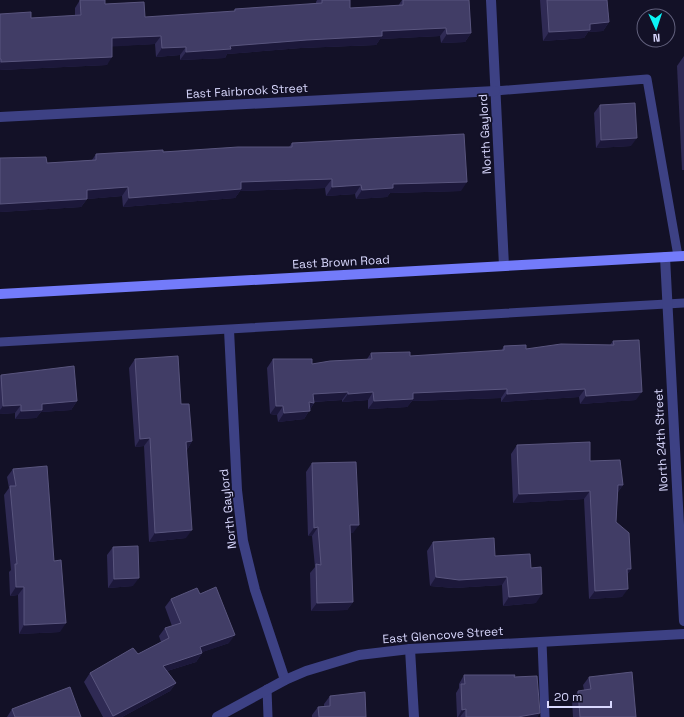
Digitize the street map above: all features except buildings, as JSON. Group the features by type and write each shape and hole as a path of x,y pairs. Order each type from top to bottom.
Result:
{"main road":[{"name":"East Brown Road","path":"0,294 681,256"}],"street":[{"name":"North Gaylord","path":"491,0 504,266"},
{"name":"East Fairbrook Street","path":"0,117 495,91"},
{"name":"North 24th Street","path":"665,257 684,621"},
{"name":"North Gaylord","path":"229,330 238,497 242,535 255,590 284,680"},
{"name":"East Glencove Street","path":"217,717 284,680 320,666 359,655 410,649 684,634"},
{"path":"410,649 414,717"}],"lane":[{"path":"495,91 647,79 681,256"},
{"path":"0,342 684,303"},
{"path":"542,642 545,717"},
{"path":"266,689 268,717"}]}
